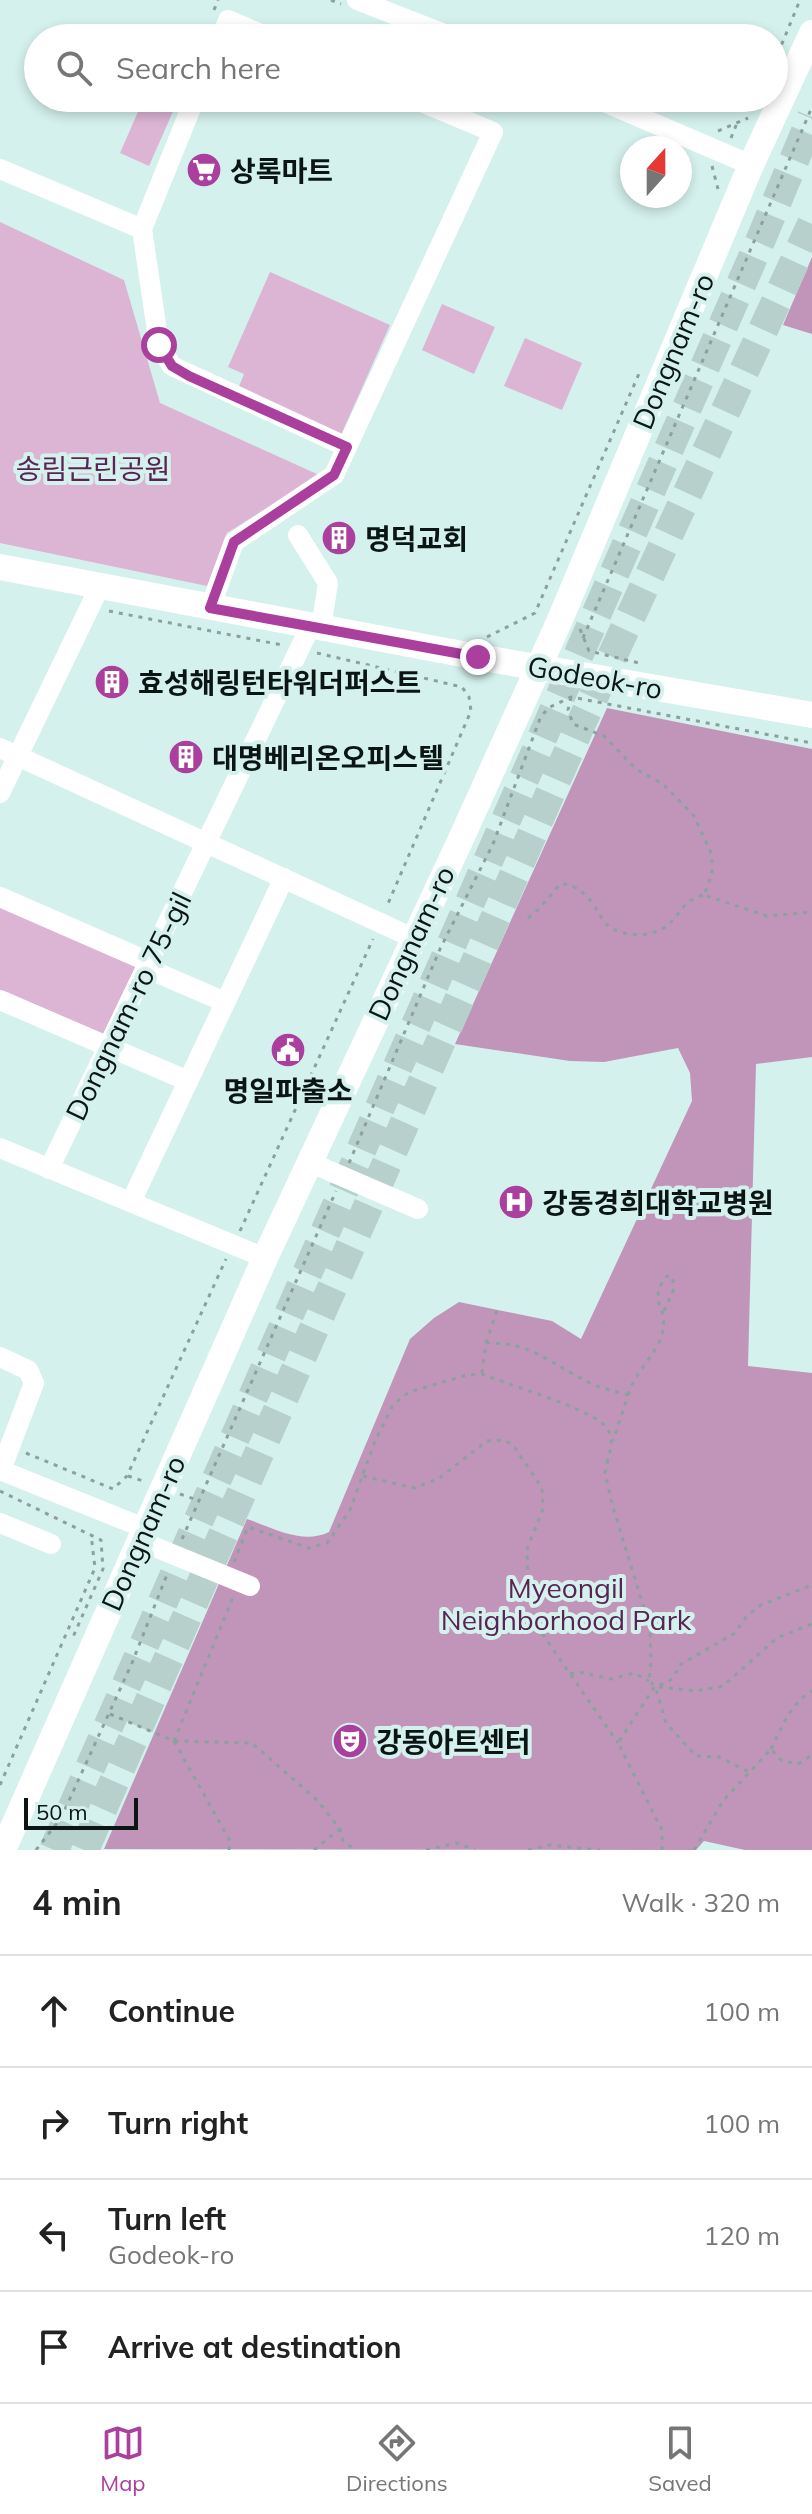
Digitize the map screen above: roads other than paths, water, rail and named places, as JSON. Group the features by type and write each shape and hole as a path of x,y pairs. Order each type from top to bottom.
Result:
{"main road":[{"name":"Dongnam-ro","path":"788,85 812,33"},
{"name":"Dongnam-ro","path":"3,1850 265,1258 538,667 775,112"},
{"name":"Godeok-ro","path":"0,567 95,597 210,608 311,634 538,667 812,715"}],"street":[{"path":"357,0 419,24"},
{"path":"189,112 142,229 159,345 172,366 347,447"},
{"path":"210,608 234,542 334,475 493,132 445,112"},
{"path":"628,112 751,165"},
{"path":"0,169 142,229"},
{"name":"Dongnam-ro 75-gil","path":"49,1169 311,634 328,583 298,535"},
{"path":"0,793 9,752 95,597"},
{"path":"9,752 413,938"},
{"path":"131,1202 284,878"},
{"path":"0,897 225,1002"},
{"path":"0,1000 188,1081"},
{"path":"0,1148 265,1258"},
{"path":"309,1162 418,1209"},
{"path":"0,1357 28,1370 34,1383 0,1470 142,1534 175,1555 245,1584"},
{"path":"0,1523 51,1544"}],"tunnel":[{"path":"54,1850 812,117"},
{"path":"84,1850 579,728 812,224"}],"place":[{"name":"상록마트","path":"204,170"},
{"name":"명덕교회","path":"339,538"},
{"name":"효성해링턴타워더퍼스트","path":"112,682"},
{"name":"대명베리온오피스텔","path":"186,757"},
{"name":"명일파출소","path":"288,1050"},
{"name":"강동경희대학교병원","path":"516,1202"},
{"name":"강동아트센터","path":"350,1741"}],"park label":[{"name":"송림근린공원","path":"93,468"},
{"name":"Myeongil Neighborhood Park","path":"566,1603"}]}
